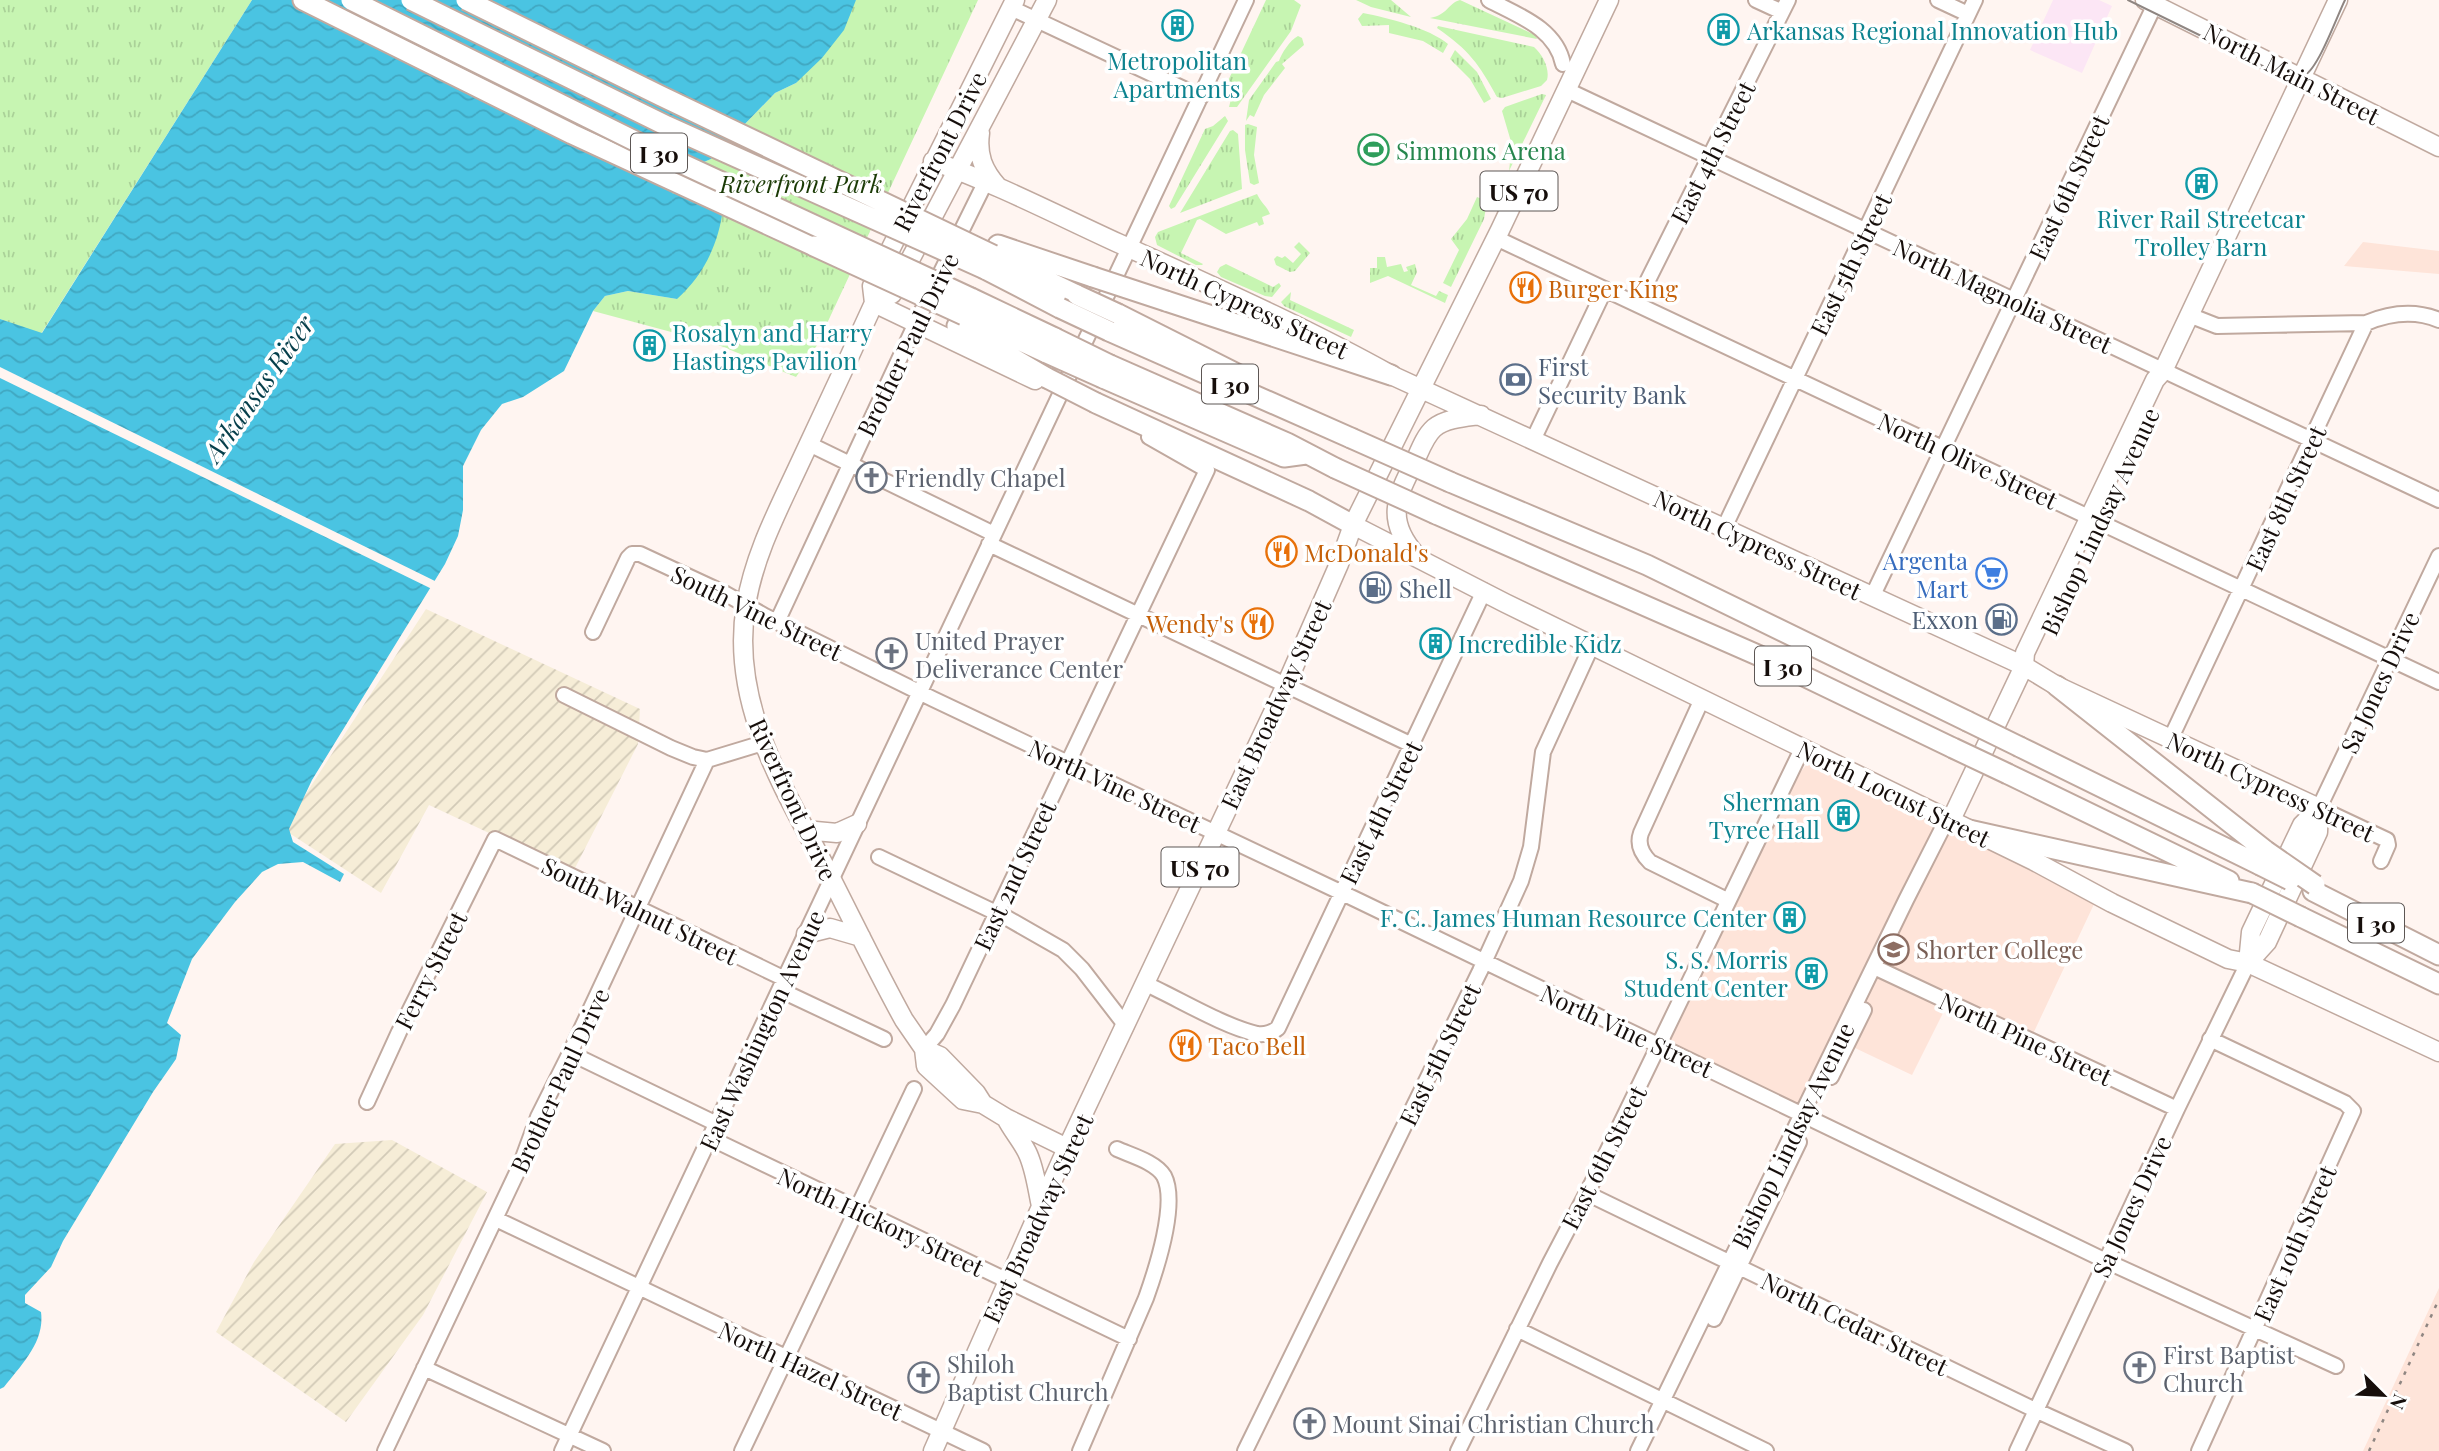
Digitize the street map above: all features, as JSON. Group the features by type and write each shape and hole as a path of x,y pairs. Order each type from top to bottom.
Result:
{"highway":[{"path":"303,0 572,134 964,313 1054,386 1310,500 1353,525"},
{"name":"I 30","path":"351,0 659,153 964,313 1051,345 1106,371 1287,443 1436,514 1787,668 2439,984"},
{"name":"I 30","path":"411,0 667,126 992,256 1060,308 1113,323 1351,438 1647,565 2020,747 2263,858 2344,907 2439,955"},
{"path":"466,0 915,216 928,214 992,256 1077,295 1113,323"},
{"path":"992,256 1093,277 1391,374"},
{"path":"2057,686 2263,858"},
{"path":"1969,830 2252,893"}],"main road":[{"path":"1037,20 1047,0"},
{"name":"East Broadway Street","path":"933,1451 1041,1206 1286,685 1339,564 1353,525 1496,238 1609,0"},
{"name":"Bishop Lindsay Avenue","path":"1950,822 2024,666 2035,659 2094,519 2163,385 2163,371 2337,0"},
{"name":"North Main Street","path":"2152,2 2439,147"},
{"name":"Riverfront Drive","path":"1013,4 872,286 874,303 766,535 746,606 743,635 745,678 762,743 904,1020 924,1049 940,1056 976,1093 983,1104 1068,1148"},
{"name":"Riverfront Drive","path":"874,303 892,294 1037,20"},
{"path":"980,128 979,152 992,184"},
{"name":"North Cypress Street","path":"933,161 992,184 1336,345 1391,374 2024,666 2057,686 2319,808"},
{"path":"874,303 1054,386"},
{"path":"1420,559 1403,540 1397,524 1395,505 1404,481 1423,443 1435,428 1453,419 1482,415"},
{"name":"North Locust Street","path":"1353,525 2228,959 2248,963 2439,1052"},
{"name":"Sa Jones Drive","path":"2248,963 2250,932 2302,825 2319,808"},
{"path":"805,830 837,832 857,824"},
{"path":"806,934 830,928 861,937"},
{"path":"1006,1118 1029,1158 1041,1206"}],"street":[{"name":"East Washington Avenue","path":"562,1451 992,539 1054,386 1129,248 1246,0"},
{"path":"1489,0 1540,29 1556,48 1563,64"},
{"path":"1756,0 1785,6"},
{"path":"1938,0 1968,14"},
{"name":"East 5th Street","path":"1724,528 1975,0"},
{"name":"East 6th Street","path":"1872,597 2014,301 2152,2"},
{"path":"1013,4 1037,20 1201,97"},
{"name":"East 4th Street","path":"1636,304 1785,6"},
{"name":"North Magnolia Street","path":"1567,90 2439,500"},
{"name":"Brother Paul Drive","path":"777,622 916,323 992,184"},
{"name":"North Olive Street","path":"1496,238 2439,682"},
{"path":"1534,438 1605,289"},
{"path":"2189,315 2217,327 2366,323 2405,314 2430,316 2439,320"},
{"name":"East 8th Street","path":"2170,740 2366,323"},
{"name":"East 2nd Street","path":"924,1049 937,1034 953,1005 1207,470 1054,386"},
{"path":"809,444 1137,614 1412,745"},
{"name":"South Vine Street","path":"593,632 632,554 640,554 920,691"},
{"name":"Sa Jones Drive","path":"2319,808 2439,556"},
{"name":"East 4th Street","path":"1146,984 1257,1034 1274,1031 1291,1003 1484,591"},
{"name":"East 5th Street","path":"1245,1451 1483,962 1524,872 1531,847 1543,751 1592,645"},
{"name":"North Vine Street","path":"920,691 2106,1261 2336,1366"},
{"path":"564,695 693,757 707,760 762,743"},
{"path":"1702,699 1641,833 1641,849 1647,859 1727,900"},
{"name":"East 6th Street","path":"1458,1451 1802,749"},
{"name":"Brother Paul Drive","path":"385,1451 496,1219 538,1117 707,760"},
{"name":"North Cypress Street","path":"2319,808 2387,840 2388,845 2381,861"},
{"name":"Bishop Lindsay Avenue","path":"1638,1451 1667,1403 1879,969 1949,833 1950,822"},
{"name":"South Walnut Street","path":"495,839 638,908 884,1039"},
{"name":"Ferry Street","path":"367,1102 495,839"},
{"path":"879,857 996,912 1063,950 1082,969 1126,1026"},
{"name":"Sa Jones Drive","path":"2017,1451 2248,963"},
{"name":"North Pine Street","path":"1879,969 2177,1109"},
{"name":"East 10th Street","path":"2200,1451 2353,1111 2345,1103 2210,1039"},
{"path":"570,1053 717,1124"},
{"path":"742,1451 914,1089"},
{"name":"North Hickory Street","path":"710,1138 1129,1339"},
{"path":"1080,1451 1154,1278 1164,1240 1168,1192 1163,1175 1154,1166 1117,1149"},
{"name":"North Cedar Street","path":"1586,1193 2124,1451"},
{"name":"North Hazel Street","path":"496,1219 983,1451"},
{"path":"1517,1329 1766,1451"},
{"path":"424,1368 603,1451"},
{"name":"Bishop Lindsay Avenue","path":"1649,1451 1667,1403"}],"shaded area":[{"path":"2053,0 2099,0 2112,6 2082,73 2030,50"},
{"path":"2363,242 2439,251 2439,274 2344,266"},
{"path":"426,609 640,709 638,744 573,872 429,805 381,893 283,829"},
{"name":"Shorter College","path":"1808,763 2095,902 2032,1036 1951,997 1912,1075 1836,1039 1804,1104 1796,1104 1670,1042 1798,775"},
{"path":"392,1140 487,1192 423,1315 346,1422 216,1332 254,1262 335,1144"},
{"path":"2439,1288 2439,1451 2363,1451"}],"green space":[{"path":"0,0 252,0 41,334 0,319"},
{"name":"Riverfront Park","path":"856,0 978,0 816,347 796,377 716,344 593,311 605,296 628,291 677,299 672,185 679,172 711,159 775,93 796,83"},
{"path":"1266,0 1294,0 1301,5 1291,31 1237,107 1229,107 1231,99 1227,83"},
{"path":"1356,0 1391,0 1411,17 1371,7"},
{"path":"1460,0 1535,35 1537,39 1430,18 1441,14"},
{"path":"1363,13 1419,28 1448,44 1443,53 1423,41 1389,33 1389,25 1362,26 1358,19"},
{"path":"1438,26 1534,47 1545,62 1547,80 1541,86 1502,98 1497,97 1472,58 1437,28"},
{"path":"1298,36 1302,38 1304,45 1282,64 1285,68 1264,95 1254,117 1250,115 1246,121 1249,100 1279,61 1286,47"},
{"path":"1455,50 1477,72 1491,99 1484,103 1470,79 1450,59"},
{"path":"1546,95 1509,171 1512,145 1502,111 1505,107"},
{"path":"1225,116 1228,121 1175,207 1171,209 1169,206 1205,129"},
{"path":"1245,125 1257,127 1254,155 1259,183 1254,185 1250,183 1245,150"},
{"path":"1230,131 1238,134 1242,189 1180,213"},
{"path":"1257,194 1270,214 1262,217 1264,224 1259,226 1257,222 1226,234 1200,219 1197,220 1181,253 1202,265 1196,265 1157,245 1155,237 1158,232"},
{"path":"1477,197 1487,201 1484,219 1451,287 1443,283 1459,250 1451,239 1467,219"},
{"path":"1299,242 1310,253 1295,271 1290,272 1276,265 1274,259 1277,256 1285,256 1293,263 1301,254 1294,247"},
{"path":"1377,257 1385,257 1387,267 1401,264 1404,272 1408,271 1406,267 1415,264 1417,272 1411,285 1436,296 1439,291 1448,295 1445,303 1388,276 1370,283 1370,268 1377,268"},
{"path":"1226,264 1273,287 1279,283 1281,286 1272,297 1265,296 1221,277 1217,272"},
{"path":"1291,292 1290,300 1354,330 1351,337 1284,306 1281,302"}],"water":[{"name":"Arkansas River","path":"252,0 856,0 844,30 822,58 796,83 775,93 711,159 680,172 672,185 672,193 723,208 718,234 709,258 687,290 677,299 628,291 605,296 593,311 564,371 523,397 502,404 481,430 463,466 463,510 458,536 445,564 312,780 289,829 293,842 344,874 340,882 303,862 278,864 262,872 235,902 192,959 167,1023 181,1035 176,1059 153,1092 63,1241 51,1267 25,1295 25,1303 41,1312 39,1333 24,1362 0,1389 0,319 42,333"}],"pier":[{"path":"0,367 439,583 434,590 0,378"}],"tram line":[{"path":"2128,0 2283,76 2294,78 2305,75 2316,62 2345,0"}],"railway":[{"path":"2369,1451 2439,1299"}],"place":[{"name":"Metropolitan Apartments","path":"1177,26"},
{"name":"Arkansas Regional Innovation Hub","path":"1724,30"},
{"name":"Simmons Arena","path":"1373,150"},
{"name":"River Rail Streetcar Trolley Barn","path":"2201,184"},
{"name":"Burger King","path":"1525,288"},
{"name":"Rosalyn and Harry Hastings Pavilion","path":"649,346"},
{"name":"First Security Bank","path":"1515,380"},
{"name":"Friendly Chapel","path":"871,477"},
{"name":"McDonald's","path":"1281,552"},
{"name":"Argenta Mart","path":"1991,574"},
{"name":"Shell","path":"1376,588"},
{"name":"Exxon","path":"2001,619"},
{"name":"Wendy's","path":"1257,623"},
{"name":"Incredible Kidz","path":"1435,643"},
{"name":"United Prayer Deliverance Center","path":"892,654"},
{"name":"Sherman Tyree Hall","path":"1843,815"},
{"name":"F. C. James Human Resource Center","path":"1790,917"},
{"name":"Shorter College","path":"1893,949"},
{"name":"S. S. Morris Student Center","path":"1811,973"},
{"name":"Taco Bell","path":"1185,1045"},
{"name":"First Baptist Church","path":"2140,1368"},
{"name":"Shiloh Baptist Church","path":"924,1377"},
{"name":"Mount Sinai Christian Church","path":"1309,1423"}]}
